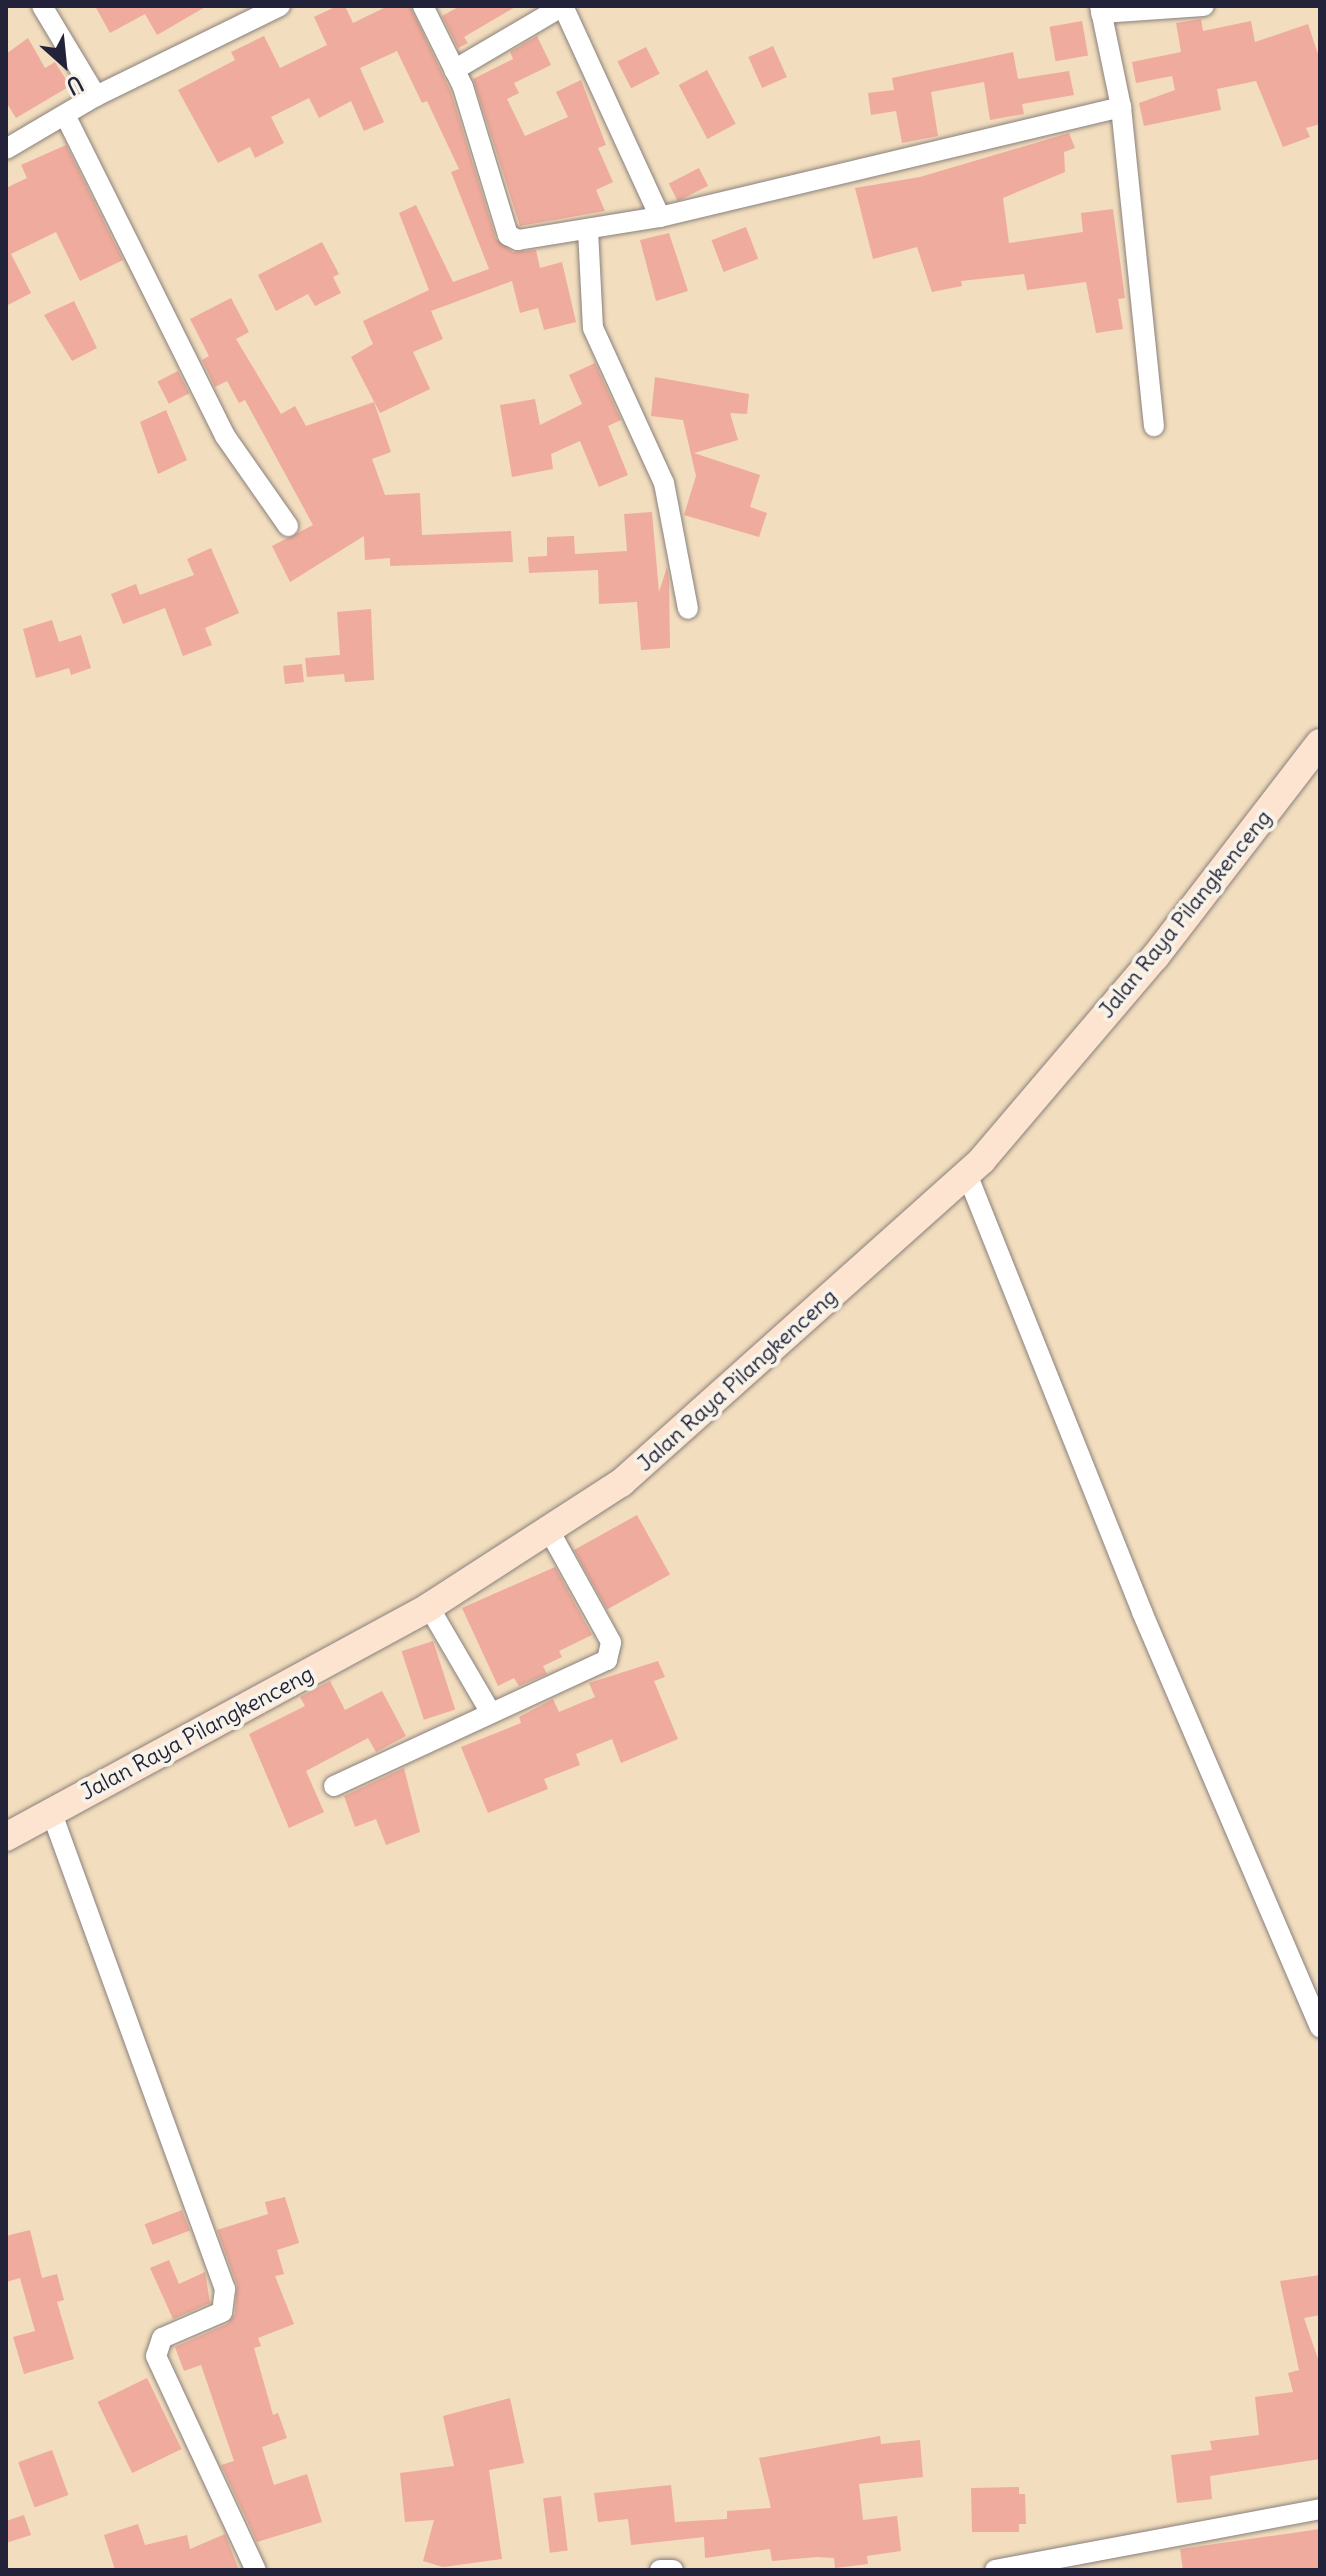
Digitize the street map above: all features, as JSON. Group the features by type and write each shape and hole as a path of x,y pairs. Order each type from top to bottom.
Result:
{"main road":[{"name":"Jalan Raya Pilangkenceng","path":"6,1837 429,1607 550,1532 621,1483 967,1174 1155,957 1320,743"}],"street":[{"path":"42,6 96,96"},
{"path":"6,149 66,117 96,96 280,6"},
{"path":"423,6 454,70 508,235 518,240 660,217 1121,107"},
{"path":"454,70 563,6 660,217"},
{"path":"1154,426 1121,107 1100,9 1204,6"},
{"path":"66,117 225,436 288,526"},
{"path":"588,230 593,328 664,483 688,609"},
{"path":"967,1174 1142,1612 1320,2027"},
{"path":"334,1786 599,1665 612,1651 550,1532"},
{"path":"429,1607 491,1713"},
{"path":"51,1811 225,2289 222,2312 162,2338 156,2356 256,2570"},
{"path":"995,2570 1320,2509"},
{"path":"660,2570 673,2570"}],"building":[{"path":"95,6 207,6 157,35 145,14 110,33"},
{"path":"337,6 345,6 353,23 388,6 410,6 451,92 496,239 513,252 536,250 540,268 562,262 576,322 544,330 538,308 520,313 512,281 431,311 443,339 413,352 430,389 380,413 351,357 373,344 363,321 429,290 399,213 416,205 453,282 489,269 451,172 459,169 427,101 422,103 397,51 360,68 384,122 364,131 351,101 319,118 309,98 271,117 284,143 255,158 250,147 218,163 178,90 235,60 231,52 264,36 280,68 327,45 314,17"},
{"path":"460,6 517,6 464,37 468,43 458,48 442,16"},
{"path":"1201,19 1203,31 1251,21 1255,42 1308,24 1320,60 1320,124 1306,128 1310,137 1283,147 1256,81 1217,89 1221,110 1144,126 1139,103 1175,90 1172,76 1136,83 1132,62 1181,52 1176,23"},
{"path":"1082,21 1088,55 1056,61 1050,27"},
{"path":"537,36 551,65 514,83 519,93 507,99 525,136 568,117 556,92 581,80 606,145 598,148 613,182 596,190 605,211 520,226 473,79 513,59 510,52"},
{"path":"28,38 45,68 55,62 70,86 16,118 6,102 6,54"},
{"path":"773,46 787,77 762,88 748,57"},
{"path":"646,47 660,74 631,88 617,62"},
{"path":"1013,52 1018,79 1069,71 1074,95 1022,104 1024,114 990,120 984,82 931,92 938,136 902,143 896,111 871,115 868,93 894,90 892,78"},
{"path":"707,70 736,124 707,139 679,85"},
{"path":"1069,133 1075,148 1064,152 1065,172 1003,198 1009,243 1083,232 1081,213 1113,209 1125,298 1118,299 1123,329 1096,333 1086,282 1027,290 1024,274 961,281 962,286 932,292 917,247 873,259 855,188 920,177"},
{"path":"66,145 123,260 80,281 56,232 11,254 31,293 6,306 6,188 27,178 21,165"},
{"path":"699,168 708,186 678,201 669,183"},
{"path":"746,227 758,259 724,272 711,240"},
{"path":"669,233 688,291 656,301 640,240"},
{"path":"322,242 339,274 333,277 341,293 315,306 308,294 276,311 258,275"},
{"path":"231,298 249,332 236,339 281,414 295,406 306,426 374,402 391,452 372,459 385,495 420,493 422,535 511,531 513,562 390,566 390,558 365,560 364,536 290,582 272,546 313,525 245,400 239,403 227,381 215,387 202,360 209,356 190,319"},
{"path":"74,301 97,348 72,361 44,315"},
{"path":"595,363 621,420 608,426 628,475 599,487 580,441 551,454 553,469 512,477 500,405 535,399 540,425 582,404 569,375"},
{"path":"178,371 189,393 169,404 158,381"},
{"path":"655,377 749,394 747,414 730,413 738,440 694,453 760,475 750,507 767,513 759,537 684,515 696,476 683,420 651,416"},
{"path":"166,410 187,460 158,474 140,422"},
{"path":"652,512 659,592 667,567 669,581 670,648 641,650 637,602 599,604 598,570 529,573 528,557 547,556 547,537 574,536 575,554 627,551 624,514"},
{"path":"211,548 239,613 205,628 212,645 183,656 165,608 123,624 111,594 136,584 140,595 194,575 187,559"},
{"path":"371,609 374,680 345,682 344,674 307,677 305,658 340,655 337,612"},
{"path":"52,620 59,642 81,635 91,668 71,675 69,668 36,678 23,629"},
{"path":"302,664 304,682 285,684 283,666"},
{"path":"637,1515 670,1574 607,1609 574,1550"},
{"path":"555,1567 592,1635 559,1651 562,1657 543,1666 547,1674 519,1686 514,1678 498,1686 462,1608"},
{"path":"433,1641 455,1709 424,1720 402,1651"},
{"path":"658,1661 665,1677 654,1681 678,1739 621,1763 612,1739 576,1754 580,1765 544,1779 548,1789 488,1813 461,1747 521,1723 519,1717 553,1699 559,1712 595,1697 589,1683"},
{"path":"330,1681 345,1710 382,1691 406,1736 376,1752 368,1738 306,1771 324,1812 289,1828 249,1734 305,1706 300,1697"},
{"path":"404,1768 420,1832 386,1845 376,1819 355,1827 344,1796"},
{"path":"285,2197 299,2243 277,2250 284,2274 275,2276 294,2324 258,2338 261,2346 254,2348 273,2415 278,2413 287,2438 262,2447 274,2485 307,2474 322,2522 257,2542 221,2465 234,2461 201,2365 184,2371 175,2347 227,2324 235,2314 237,2285 217,2230 268,2214 265,2202"},
{"path":"182,2210 190,2231 153,2245 145,2224"},
{"path":"30,2230 42,2278 57,2274 64,2300 57,2302 74,2359 24,2374 13,2337 35,2331 20,2278 6,2282 6,2236"},
{"path":"169,2260 179,2284 205,2272 210,2303 173,2319 150,2268"},
{"path":"1320,2275 1320,2315 1304,2318 1320,2365 1320,2459 1210,2476 1212,2499 1177,2503 1171,2455 1212,2450 1210,2441 1259,2435 1255,2397 1293,2392 1288,2373 1299,2370 1280,2281"},
{"path":"147,2378 182,2449 132,2473 98,2402"},
{"path":"510,2398 524,2463 489,2470 502,2559 443,2567 423,2561 434,2520 405,2522 400,2473 454,2466 443,2416"},
{"path":"880,2436 881,2444 920,2440 923,2477 859,2484 863,2520 897,2516 901,2551 867,2556 868,2564 835,2568 834,2558 817,2557 772,2561 770,2549 705,2558 704,2537 631,2545 628,2519 598,2522 594,2493 671,2485 675,2522 727,2519 727,2511 771,2508 759,2458"},
{"path":"52,2450 68,2495 35,2507 18,2462"},
{"path":"1019,2487 1019,2494 1025,2494 1026,2524 1019,2524 1019,2532 972,2532 971,2488"},
{"path":"561,2496 568,2551 550,2553 543,2498"},
{"path":"24,2515 31,2535 6,2543 6,2521"},
{"path":"138,2524 145,2545 187,2535 190,2549 225,2534 239,2570 115,2570 104,2535"},
{"path":"1320,2529 1320,2570 1183,2570 1180,2549"}]}
